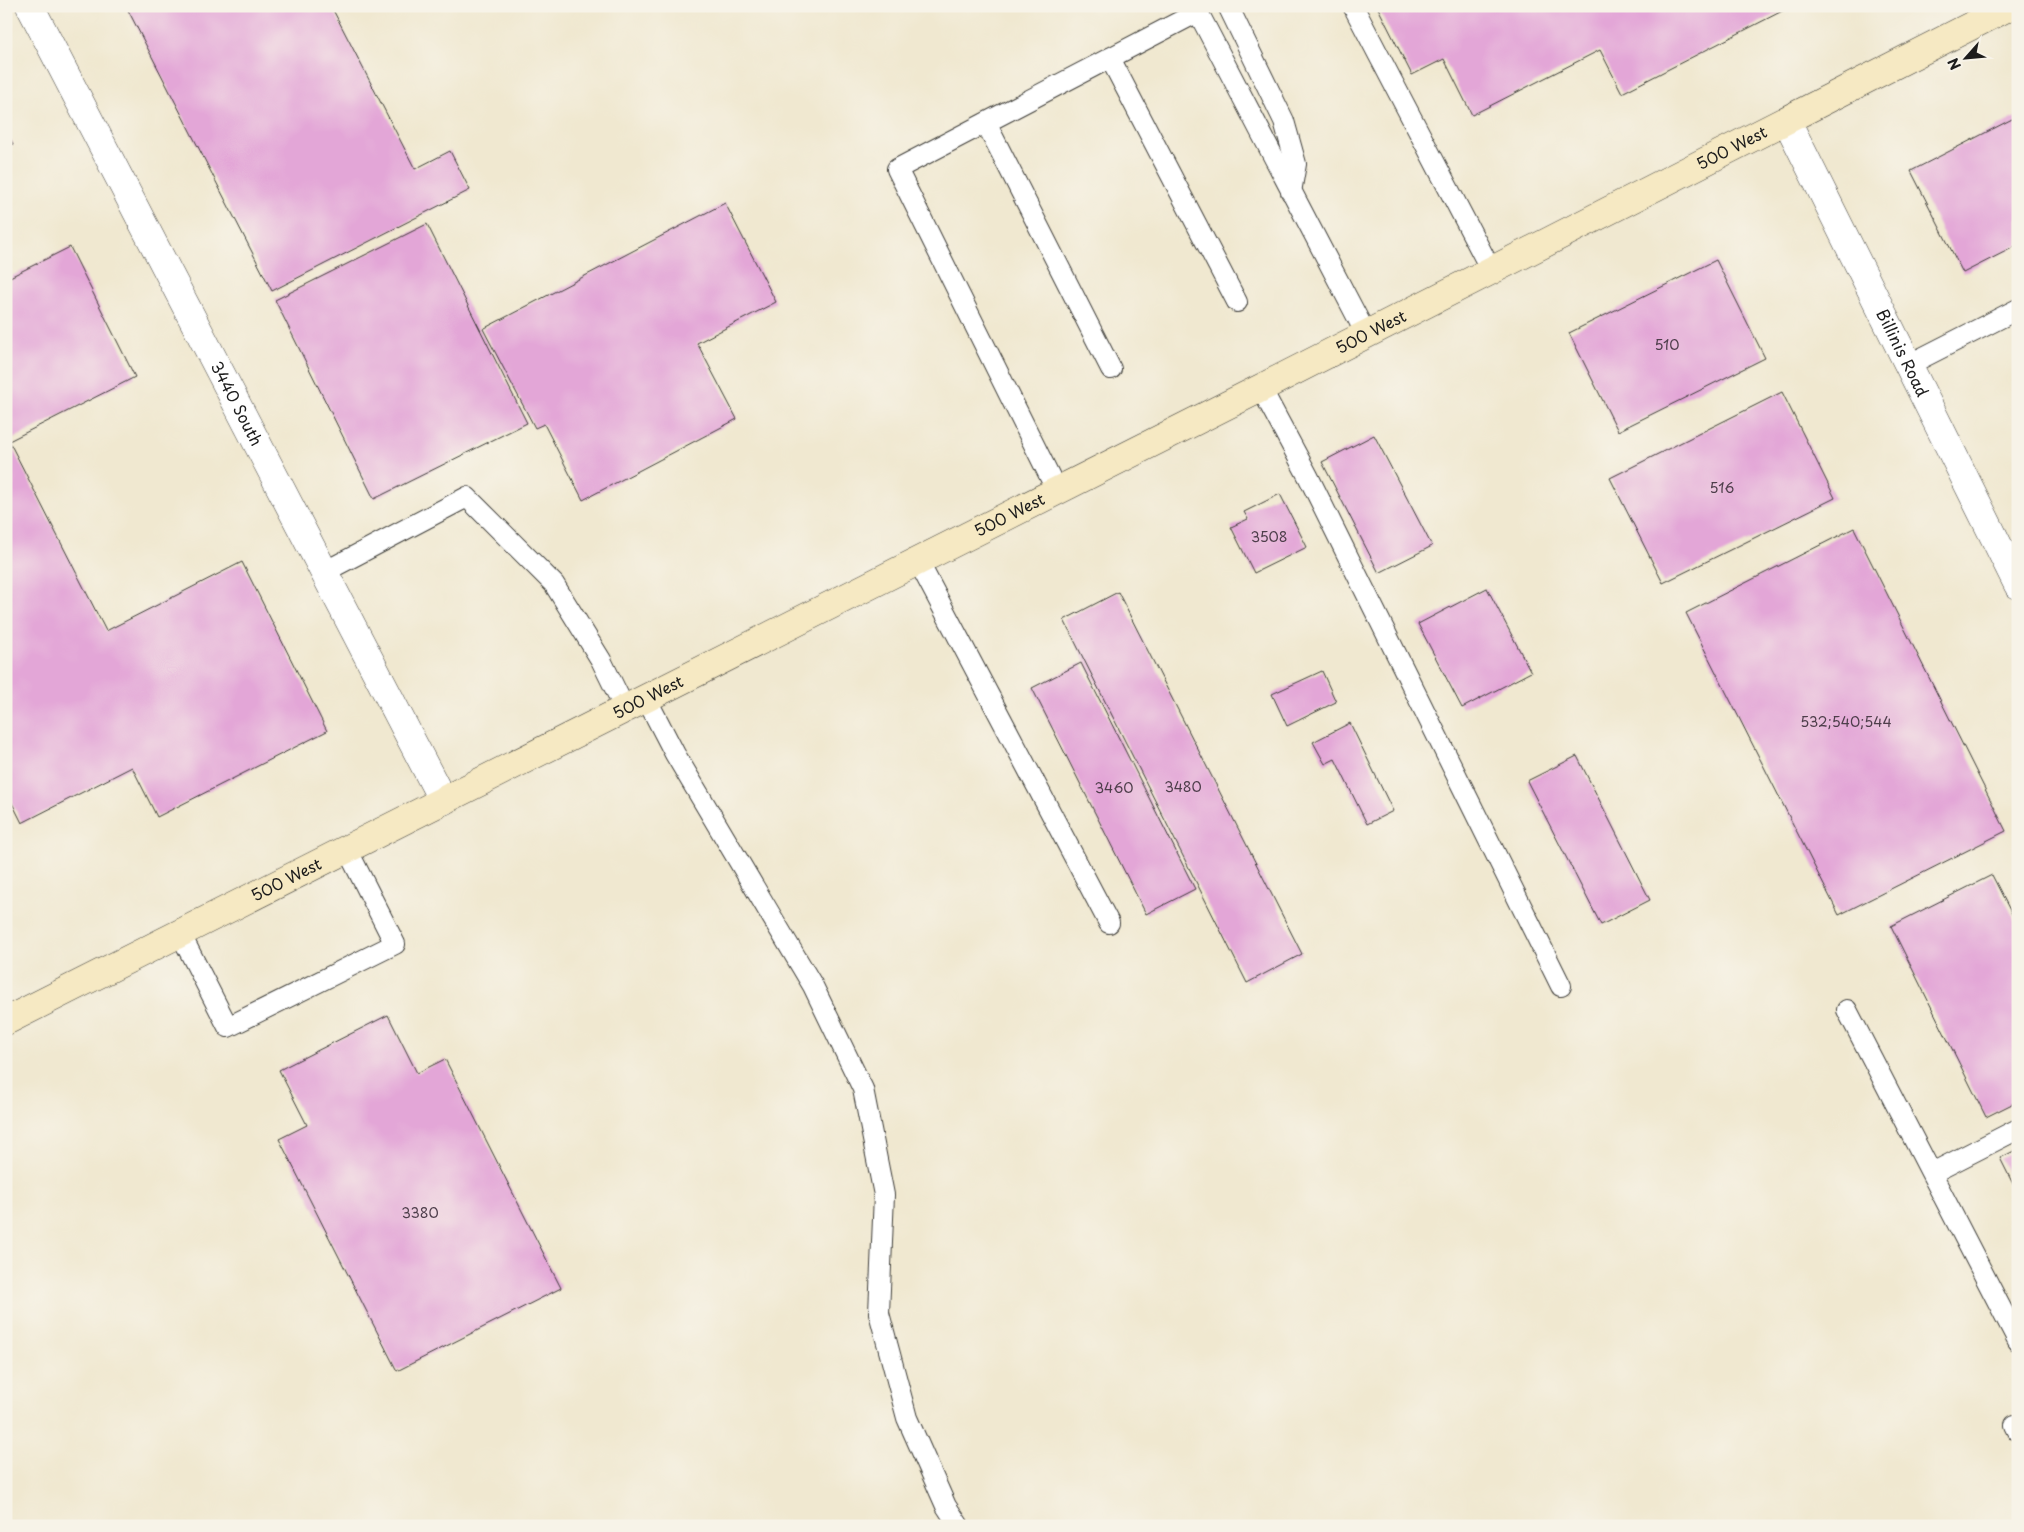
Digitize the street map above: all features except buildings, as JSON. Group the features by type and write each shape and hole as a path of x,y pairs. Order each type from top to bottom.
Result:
{"main road":[{"name":"500 West","path":"6,1021 1261,388 2010,6"}],"street":[{"name":"3440 South","path":"30,6 443,801"},
{"name":"Billinis Road","path":"1787,121 1908,365 2011,553 2018,586"}],"lane":[{"path":"1228,6 1284,121 1296,164 1292,192"},
{"path":"1353,6 1490,270"},
{"path":"1057,491 897,169 1198,12 1366,334"},
{"path":"1110,58 1237,302"},
{"path":"986,123 1111,369"},
{"path":"1908,365 2018,309"},
{"path":"1261,388 1308,476 1561,986"},
{"path":"324,572 467,497 554,584 601,660 675,754 813,986 864,1089 884,1195 879,1313 907,1418 946,1506 959,1526"},
{"path":"918,561 1109,923"},
{"path":"180,933 228,1027 395,944 347,849"},
{"path":"1847,1010 2018,1341"},
{"path":"1932,1173 2018,1129"}]}
